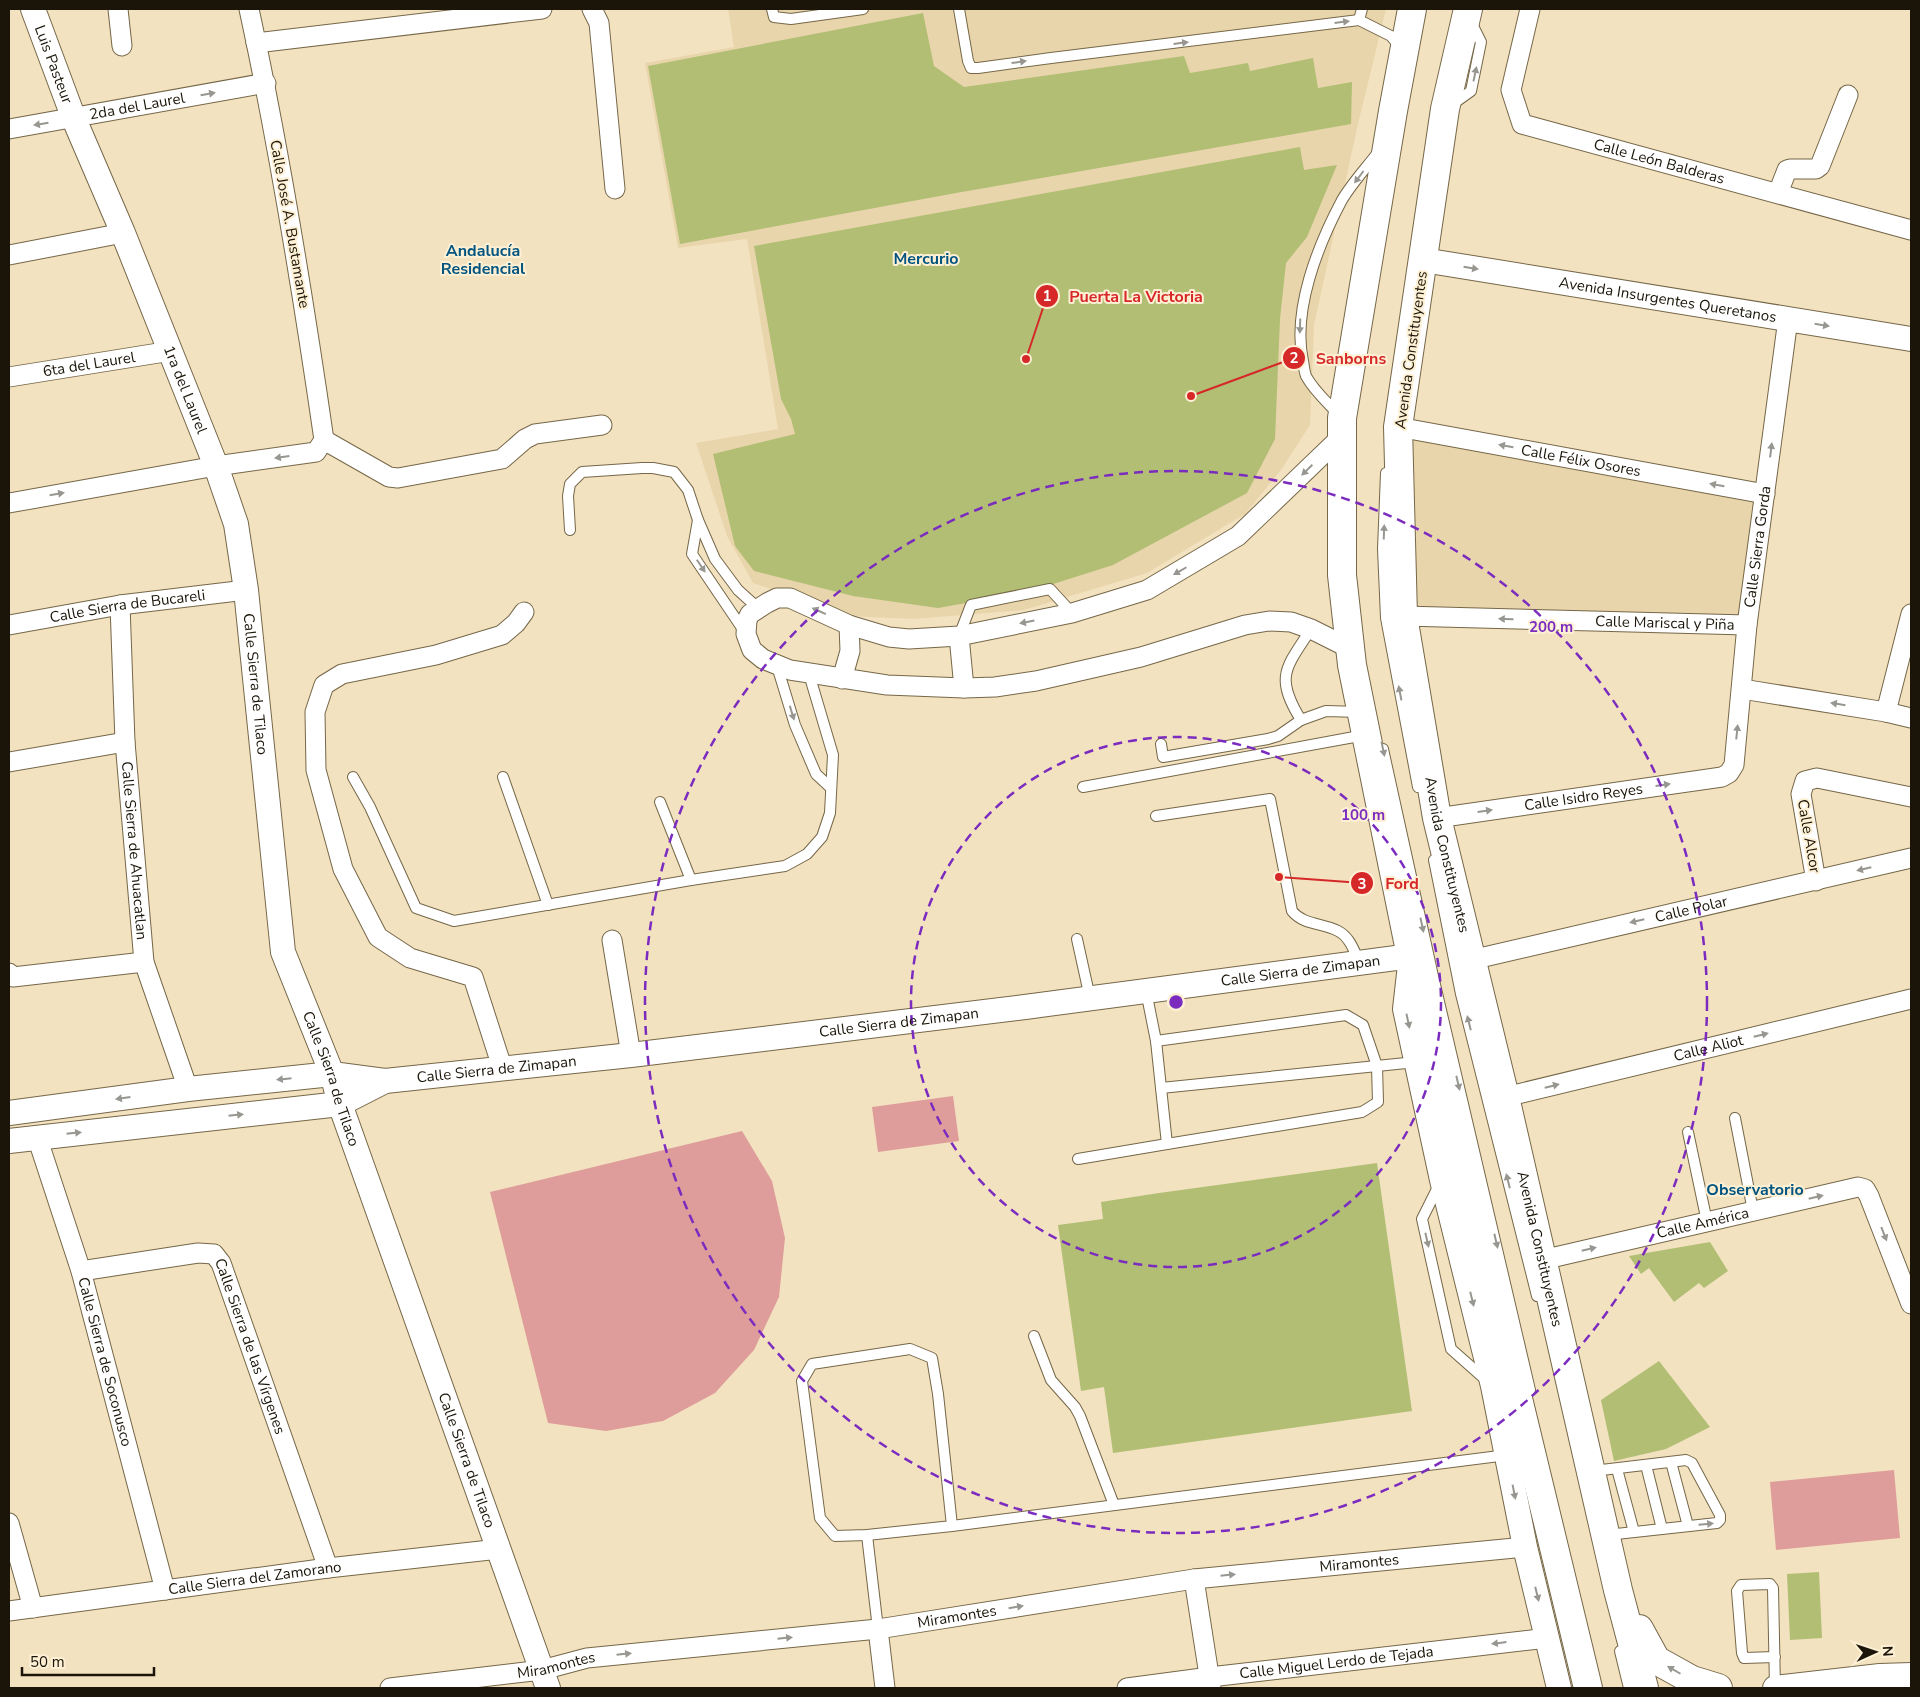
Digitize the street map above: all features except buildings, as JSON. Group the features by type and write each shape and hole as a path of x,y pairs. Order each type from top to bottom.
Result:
{"main road":[{"path":"1412,9 1388,138 1342,427 1342,575 1350,648 1369,727 1412,956 1588,1688"},
{"name":"Avenida Constituyentes","path":"1466,10 1417,259 1391,431 1402,616 1437,818 1470,960 1505,1097 1618,1590 1644,1688"},
{"path":"1618,1590 1656,1660 1692,1680 1718,1688"}],"street":[{"name":"Luis Pasteur","path":"33,9 74,119"},
{"path":"118,9 122,46"},
{"name":"Calle José A. Bustamante","path":"249,9 266,83 300,272 324,440"},
{"path":"256,43 542,9"},
{"path":"592,9 599,23 615,189"},
{"name":"Calle León Balderas","path":"1530,9 1512,90 1522,124 1911,230"},
{"name":"2da del Laurel","path":"9,129 74,119 266,83"},
{"path":"1778,193 1787,170 1816,169 1820,166 1848,96"},
{"name":"1ra del Laurel","path":"74,119 123,234 216,466"},
{"path":"9,255 123,234"},
{"name":"Avenida Insurgentes Queretanos","path":"1417,259 1911,339"},
{"name":"Calle Sierra Gorda","path":"1729,773 1734,765 1747,625 1788,319"},
{"name":"6ta del Laurel","path":"9,377 171,352"},
{"path":"9,503 216,466 316,452 324,440 389,477 398,478 502,459 525,439 535,434 602,425"},
{"path":"1342,427 1238,536 1147,590 1072,613 959,636 910,639 889,637 849,625 790,598 777,598 750,614 747,620 746,634 752,650 763,659 777,666 809,674 887,686 964,688 995,687 1036,681 1140,658 1245,625 1270,621 1291,622 1311,629 1350,648"},
{"name":"Calle Félix Osores","path":"1391,431 1765,494"},
{"name":"Calle Sierra de Tilaco","path":"216,466 236,524 246,590 282,952 332,1074 340,1104 545,1679"},
{"name":"Calle Sierra de Bucareli","path":"9,626 120,605 246,590"},
{"name":"Calle Sierra de Ahuacatlan","path":"120,605 125,742 144,962 188,1089"},
{"path":"502,1067 473,978 410,958 378,937 344,869 316,770 315,712 324,685 342,674 436,655 502,635 516,623 524,612"},
{"path":"1886,712 1911,614"},
{"name":"Calle Mariscal y Piña","path":"1402,616 1747,625"},
{"path":"842,679 850,651 849,625"},
{"path":"959,636 964,688"},
{"path":"1742,689 1886,712 1911,718"},
{"path":"9,762 125,742"},
{"name":"Calle Isidro Reyes","path":"1437,818 1722,777 1729,773"},
{"name":"Calle Alcor","path":"1816,880 1801,794 1805,781 1817,778 1911,797"},
{"name":"Calle Polar","path":"1470,960 1911,858"},
{"path":"612,940 631,1055"},
{"path":"1412,956 1405,1009 1442,1180 1493,1386 1524,1546 1559,1688"},
{"name":"Calle Sierra de Zimapan","path":"9,1113 188,1089 332,1074 385,1081 502,1067 631,1055 1412,956"},
{"path":"9,974 13,977 144,962"},
{"name":"Calle Aliot","path":"1505,1097 1911,999"},
{"name":"Calle Sierra de Zimapan","path":"9,1141 340,1104 385,1081"},
{"name":"Calle Sierra de Soconusco","path":"37,1137 81,1271 165,1590"},
{"name":"Calle América","path":"1542,1260 1858,1187 1865,1189 1870,1196 1911,1304"},
{"name":"Calle Sierra de las Vírgenes","path":"81,1271 198,1253 214,1254 221,1263 328,1568"},
{"path":"9,1523 33,1608"},
{"name":"Miramontes","path":"390,1688 545,1679 587,1658 878,1629 1194,1579 1524,1546"},
{"name":"Calle Sierra del Zamorano","path":"9,1611 328,1568 499,1549"},
{"path":"1194,1579 1210,1682"},
{"path":"878,1629 885,1688"},
{"name":"Calle Miguel Lerdo de Tejada","path":"1127,1688 1210,1682 1548,1638"},
{"path":"1775,1688 1880,1676 1911,1675"}],"lane":[{"path":"772,9 774,17 791,19 863,9"},
{"path":"959,9 968,61 971,68 1359,20 1391,36 1404,52"},
{"path":"1359,20 1362,9"},
{"path":"1428,151 1433,122 1466,10"},
{"path":"1342,427 1305,374 1299,345 1300,316 1310,278 1325,237 1343,199 1388,138"},
{"path":"1387,462 1383,549 1386,618 1420,792"},
{"path":"570,530 568,496 570,484 582,472 648,468 674,472 688,490 698,520 715,559 738,590 759,609"},
{"path":"698,520 692,554 746,634"},
{"path":"959,636 971,605 1050,588 1072,613"},
{"path":"1301,720 1290,702 1286,686 1287,666 1311,629"},
{"path":"777,666 795,725 816,774 831,788"},
{"path":"353,777 370,807 416,908 454,921 691,880 785,866 807,854 822,836 830,813 833,755 809,674"},
{"path":"1161,744 1163,757 1249,742 1278,736 1301,720 1326,711 1369,727"},
{"path":"1083,787 1369,727"},
{"path":"1369,727 1433,976 1532,1398"},
{"path":"503,777 548,905"},
{"path":"1156,816 1270,800 1292,911 1297,918 1338,931 1349,941 1360,963"},
{"path":"660,802 691,880"},
{"path":"1432,850 1462,994 1540,1308"},
{"path":"1077,939 1090,998"},
{"path":"1146,991 1156,1042 1167,1144"},
{"path":"1078,1159 1362,1112 1378,1102 1377,1066 1363,1025 1346,1015 1156,1042"},
{"path":"1161,1088 1416,1062"},
{"path":"1735,1118 1754,1211"},
{"path":"1688,1132 1707,1222"},
{"path":"1442,1180 1422,1220 1452,1349 1493,1386"},
{"path":"1034,1336 1051,1380 1075,1407 1080,1416 1114,1505"},
{"path":"952,1526 938,1394 932,1358 910,1349 812,1364 802,1381 820,1518 835,1536 867,1535 952,1526 1507,1455"},
{"path":"1590,1471 1686,1460 1692,1463 1720,1515 1720,1520 1717,1523 1606,1535"},
{"path":"1671,1462 1688,1526"},
{"path":"1646,1465 1662,1529"},
{"path":"1617,1468 1634,1532"},
{"path":"867,1535 878,1629"},
{"path":"1775,1657 1744,1658 1737,1591 1741,1585 1764,1583 1770,1584 1773,1588 1775,1657 1775,1688"},
{"path":"1579,1607 1597,1688"},
{"path":"1618,1639 1629,1688"}],"shaded area":[{"path":"728,9 1386,9 1358,124 1314,325 1310,425 1281,470 1245,514 1147,573 1024,610 914,619 849,616 753,583 727,536 696,443 778,429 747,239 678,248 645,63 734,47"},
{"path":"1398,427 1765,494 1747,625 1403,616"},
{"path":"953,1096 959,1141 878,1152 872,1107"},
{"path":"742,1131 772,1181 785,1238 779,1297 754,1350 715,1393 663,1421 606,1431 548,1423 490,1192"},
{"path":"1894,1470 1900,1538 1776,1550 1770,1482"}],"place":[{"name":"Puerta La Victoria","path":"1026,359"},
{"name":"Sanborns","path":"1191,396"},
{"name":"Ford","path":"1279,877"}],"district":[{"name":"Mercurio","path":"926,259"},
{"name":"Andalucía Residencial","path":"483,260"},
{"name":"Observatorio","path":"1755,1190"}]}
